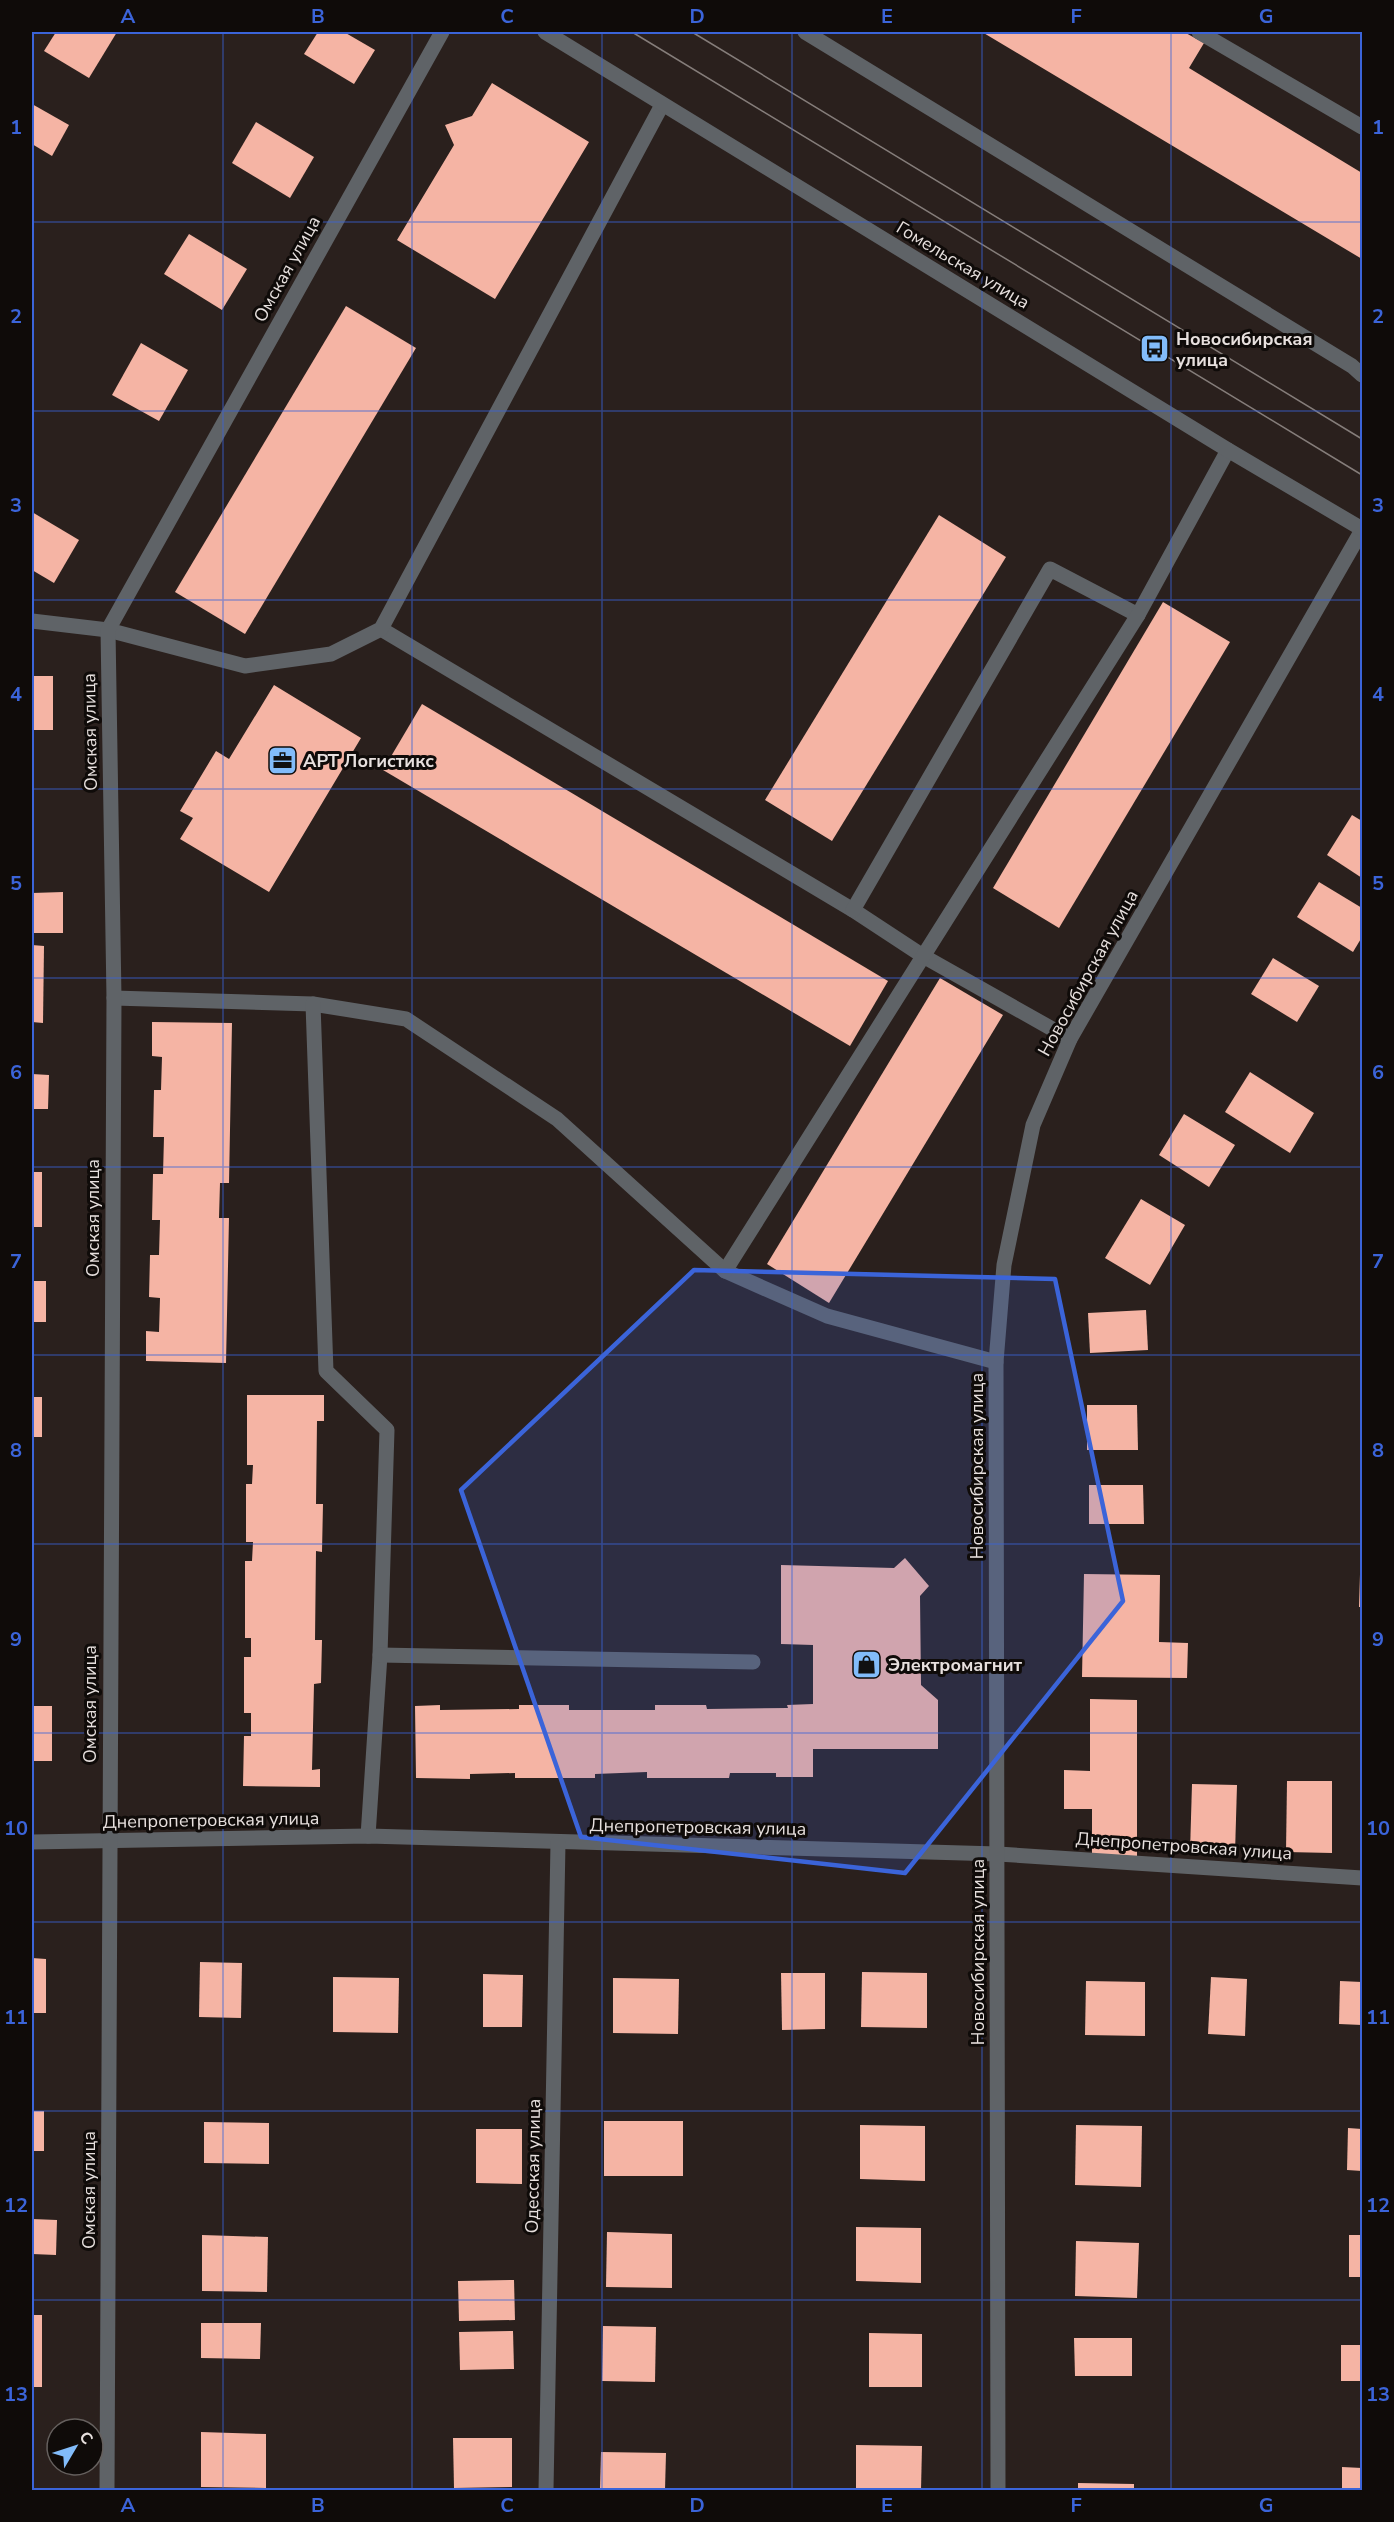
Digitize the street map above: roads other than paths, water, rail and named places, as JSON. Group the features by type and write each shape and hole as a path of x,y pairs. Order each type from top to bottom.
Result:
{"street":[{"name":"Омская улица","path":"107,2490 114,998 108,630 442,32"},
{"name":"Гомельская улица","path":"544,32 1228,450 1362,529"},
{"path":"805,32 1352,366 1362,375"},
{"path":"1200,32 1362,127"},
{"path":"32,621 108,630 245,666 331,654 381,629 662,105"},
{"path":"725,1271 1138,615 1228,450"},
{"name":"Новосибирская улица","path":"998,2490 996,1362 1004,1265 1033,1125 1070,1039 1362,529"},
{"path":"853,910 1050,569 1138,615"},
{"path":"381,629 853,910 923,956 1070,1039"},
{"path":"114,998 313,1004 406,1019 557,1119 725,1271 827,1316 996,1362"},
{"path":"313,1004 326,1371 387,1430 380,1655 368,1836"},
{"path":"380,1655 753,1662"},
{"name":"Днепропетровская улица","path":"32,1842 368,1836 998,1854 1362,1878"},
{"name":"Одесская улица","path":"546,2490 558,1843"}],"tram line":[{"path":"632,32 1362,475"},
{"path":"692,32 1362,439"}],"place":[{"name":"Новосибирская улица","path":"1155,349"},
{"name":"АРТ Логистикс","path":"282,761"},
{"name":"Электромагнит","path":"867,1665"}]}
